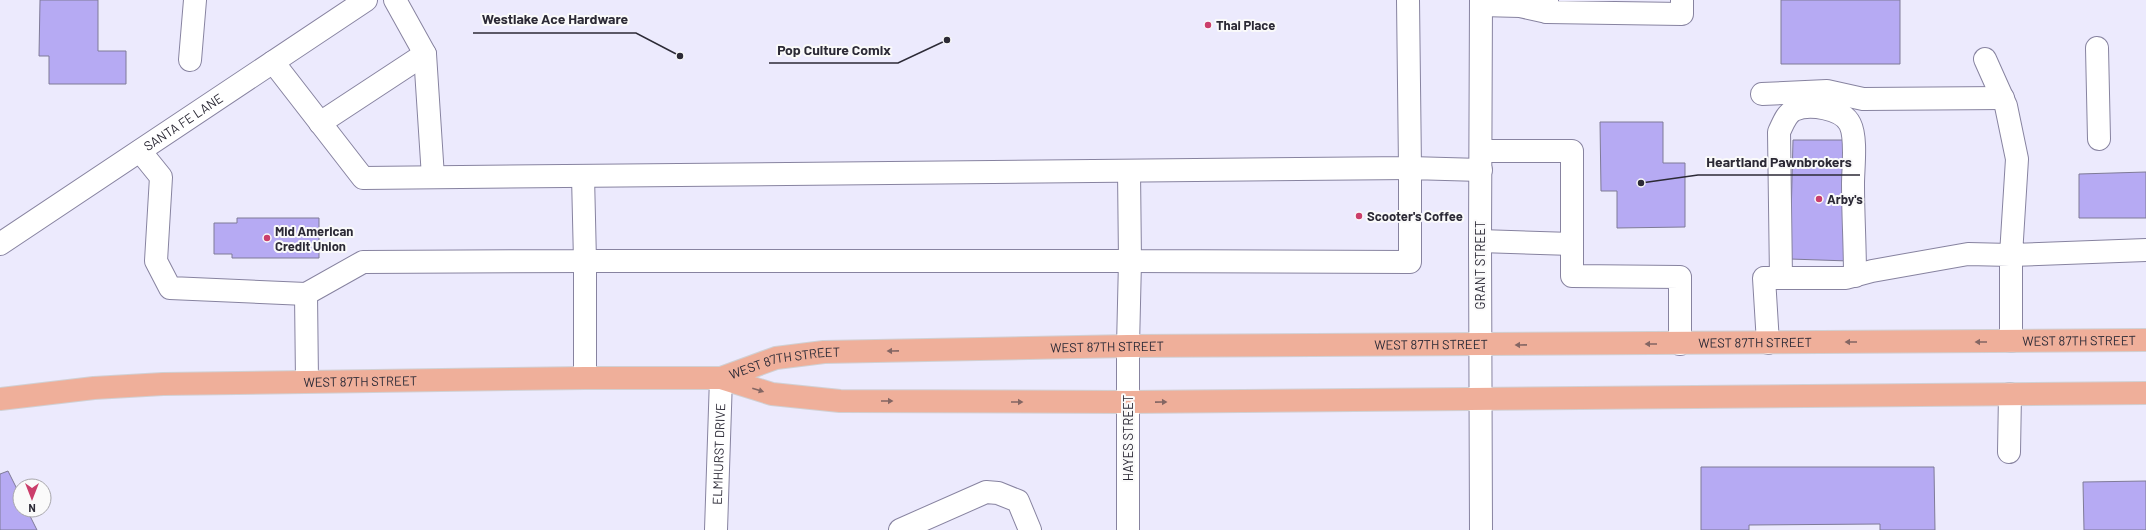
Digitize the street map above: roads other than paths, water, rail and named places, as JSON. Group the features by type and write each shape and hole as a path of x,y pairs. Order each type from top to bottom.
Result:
{"main road":[{"name":"WEST 87TH STREET","path":"721,378 776,358 824,352 1128,346 1680,344 2146,340"},
{"name":"WEST 87TH STREET","path":"0,399 94,388 307,381 585,378 721,378 772,394 840,401 1128,402 1481,397 2146,393"}],"street":[{"path":"190,60 195,0"},
{"name":"SANTA FE LANE","path":"0,244 366,0"},
{"path":"395,0 425,54 433,177"},
{"path":"140,150 161,177 156,261 170,288 306,294 363,262 1410,262 1408,0"},
{"path":"1481,2 1520,6 1547,6 1682,14 1682,0"},
{"name":"GRANT STREET","path":"1481,2 1481,530"},
{"path":"2097,48 2099,139"},
{"path":"320,123 425,54"},
{"path":"1985,59 2006,106 2017,159 2012,255 2011,341"},
{"path":"272,62 363,178 1410,168 1572,151 1572,276 1680,277 1680,344"},
{"path":"1762,94 1827,91 1863,99 2003,98"},
{"path":"1781,278 1779,132 1785,118 1794,110 1808,108 1827,108 1842,114 1850,124 1853,146 1856,276"},
{"name":"HAYES STREET","path":"1128,530 1128,346 1130,261 1129,171"},
{"path":"583,176 585,378"},
{"path":"1480,241 1572,244"},
{"path":"1768,343 1764,278 1846,278 1968,254 2012,255 2146,250"},
{"path":"306,294 307,381"},
{"name":"ELMHURST DRIVE","path":"716,530 721,378"},
{"path":"2009,452 2010,394"},
{"path":"900,530 986,492 998,493 1018,501 1030,530"}],"place":[{"name":"Thai Place","path":"1208,25"},
{"name":"Pop Culture Comix","path":"947,40"},
{"name":"Westlake Ace Hardware","path":"680,56"},
{"name":"Heartland Pawnbrokers","path":"1641,183"},
{"name":"Arby's","path":"1819,199"},
{"name":"Scooter's Coffee","path":"1359,216"},
{"name":"Mid American Credit Union","path":"267,238"}]}
